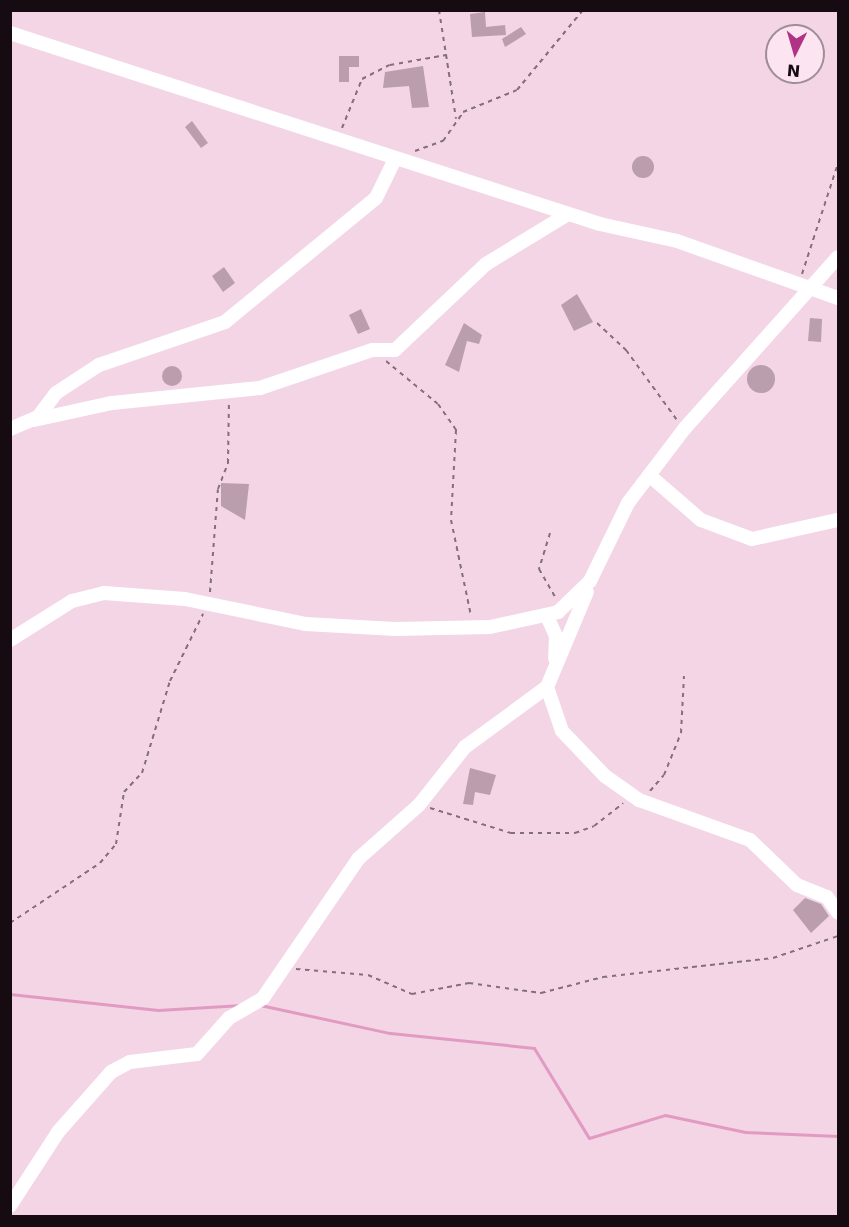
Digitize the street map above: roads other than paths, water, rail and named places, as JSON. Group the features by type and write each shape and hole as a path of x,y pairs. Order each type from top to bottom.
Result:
{"street":[{"path":"10,33 568,214 677,241 838,298"},
{"path":"34,420 56,393 99,365 225,322 376,198 395,159"},
{"path":"10,429 34,420 112,402 229,394 294,381 372,350 402,346 486,264 568,214"},
{"path":"838,257 803,285 685,428 622,514 590,581 547,687 549,704 568,738 605,776 639,800 750,840 797,885 827,897 838,913"},
{"path":"649,475 701,520 752,539 838,520"},
{"path":"10,640 56,609 95,594 207,602 306,624 472,628 546,616 574,601 590,581"},
{"path":"546,616 556,636 555,667"},
{"path":"10,1206 52,1141 111,1072 130,1062 201,1052 229,1018 263,998 347,873 419,805 465,747 547,687"}],"waterway":[{"path":"10,994 158,1010 242,1005"},
{"path":"260,1005 390,1033 534,1048 589,1138 665,1115 745,1132 838,1136"}]}
